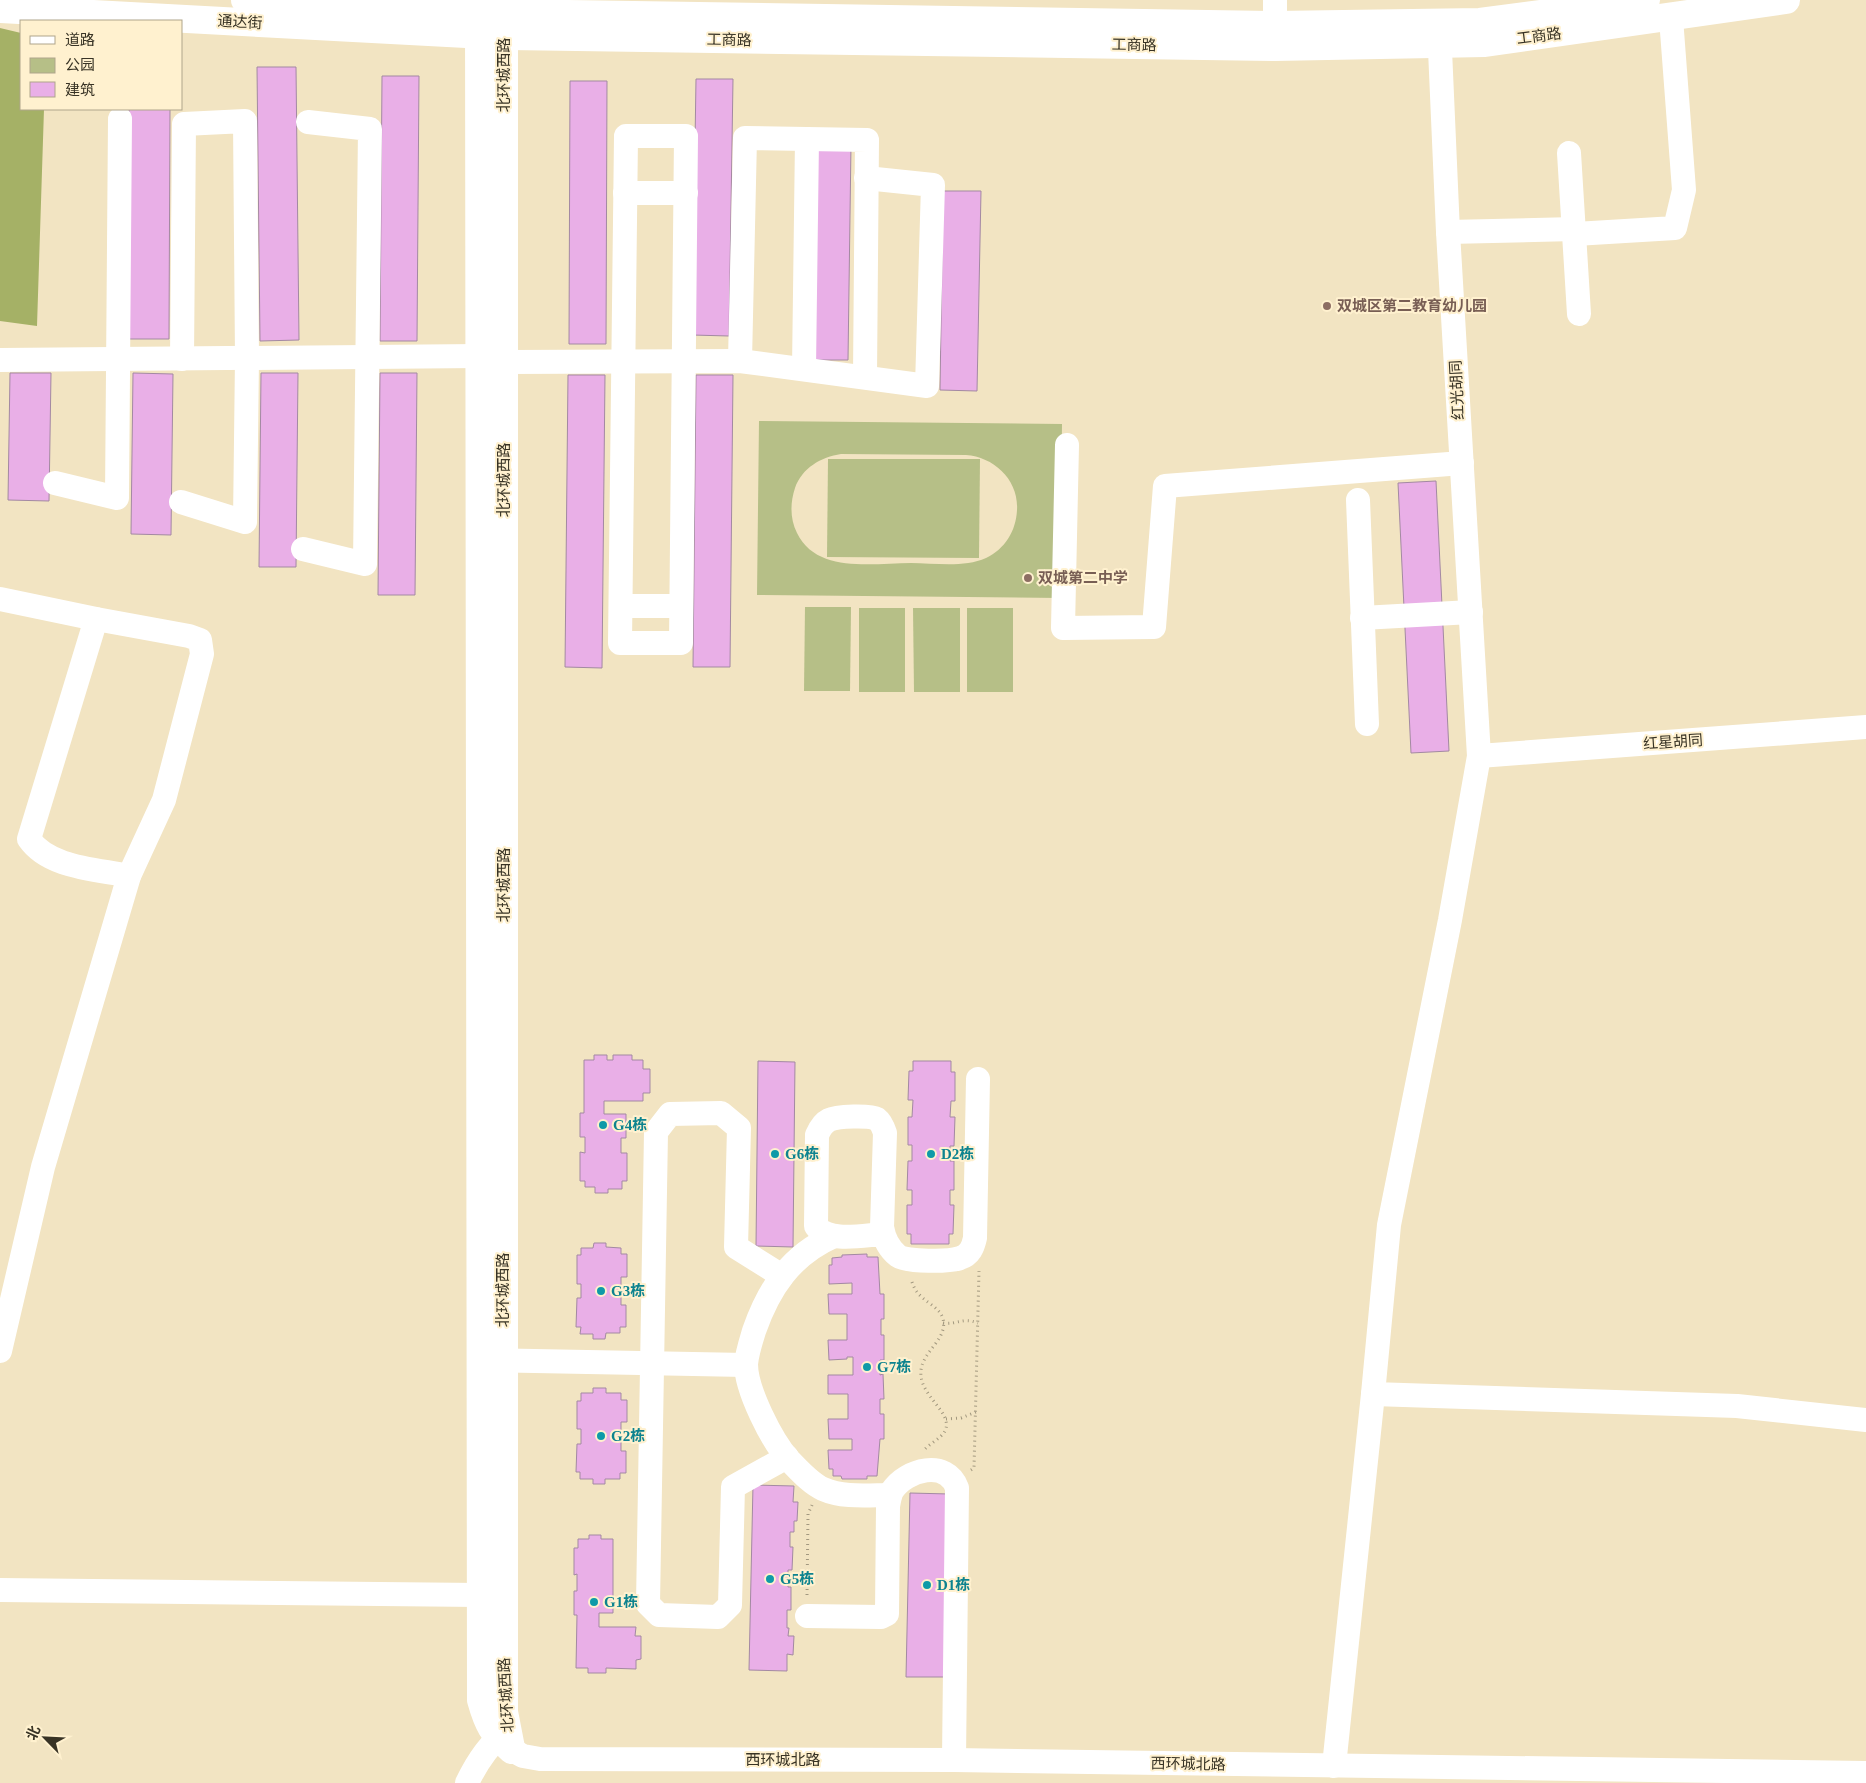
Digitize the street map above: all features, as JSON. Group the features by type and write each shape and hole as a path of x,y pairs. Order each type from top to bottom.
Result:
{"main road":[{"name":"通达街","path":"245,0 492,16"},
{"name":"工商路","path":"1440,34 1480,22 1530,17 1646,0"},
{"name":"工商路","path":"492,16 1275,24 1440,34 1542,36 1786,0"},
{"name":"通达街","path":"0,9 492,16"},
{"name":"北环城西路","path":"492,16 491,1360 505,1739"},
{"name":"北环城西路","path":"491,1360 480,1595 481,1700 487,1724 505,1739"}],"street":[{"path":"1448,232 1675,228 1684,190 1671,18"},
{"name":"红光胡同","path":"1334,1766 1389,1225 1450,920 1479,756 1448,232 1440,34"},
{"path":"55,483 117,498 120,359 120,120"},
{"path":"181,502 246,522 245,121 184,124 182,358"},
{"path":"304,549 365,564 370,129 308,122"},
{"path":"626,136 686,136 686,193 681,643 620,643 626,136"},
{"path":"740,361 745,138 867,140 865,377"},
{"path":"804,369 807,139"},
{"path":"1569,153 1579,314"},
{"path":"0,367 0,360 182,358 368,357 624,362 740,361 927,386 933,185 866,178"},
{"path":"625,193 686,193"},
{"path":"1068,445 1064,628 1154,627 1165,486 1462,463"},
{"path":"1358,500 1367,724"},
{"path":"0,599 96,620 189,636 200,640 202,654 164,800 129,876 7,1284 0,1350"},
{"path":"621,606 681,606"},
{"path":"1362,618 1470,612"},
{"path":"96,620 29,839 36,849 47,856 74,865 129,876"},
{"name":"红星胡同","path":"1479,756 1866,727"},
{"path":"883,1234 834,1236 820,1231 815,1218 817,1135 824,1123 837,1117 872,1118 878,1120 883,1126 885,1133 883,1234 884,1240 899,1257 950,1260 960,1258 968,1254 973,1247 975,1238 978,1079"},
{"path":"782,1276 736,1247 739,1128 721,1113 670,1114 656,1132 648,1604 659,1615 718,1617 730,1605 733,1487 787,1458"},
{"path":"834,1236 807,1253 782,1276 768,1296 760,1315 746,1365 765,1424 779,1449 787,1458 822,1489 843,1494 890,1495"},
{"path":"491,1360 746,1365"},
{"path":"1373,1394 1736,1406 1866,1420"},
{"path":"807,1616 880,1617 887,1614 888,1506 890,1495 900,1481 912,1473 924,1470 938,1471 951,1477 955,1482 957,1498 954,1760"},
{"path":"0,1590 480,1595"},
{"path":"467,1783 479,1760 505,1739"},
{"name":"西环城北路","path":"505,1739 523,1756 540,1759 954,1760 1866,1774"}],"path":[{"path":"955,1482 974,1468 979,1263 968,1254"},
{"path":"908,1259 913,1285 918,1296 938,1311 943,1323 942,1334 923,1360 920,1371 926,1392 946,1419 944,1431 918,1457 912,1473"},
{"path":"943,1323 953,1323 965,1319 978,1323"},
{"path":"946,1419 961,1418 976,1412"},
{"path":"807,1616 808,1514 822,1489"}],"green space":[{"path":"0,28 20,33 20,110 44,110 37,326 0,321"},
{"path":"759,421 1062,424 1060,598 757,595","holes":["841,454 966,455 986,460 995,465 1009,480 1017,499 1016,518 1012,532 999,550 986,558 959,564 847,563 832,561 818,555 806,546 797,533 792,511 792,499 795,488 807,469 826,458"]},
{"path":"828,459 980,459 979,558 827,557"},
{"path":"805,607 851,607 850,691 804,691"},
{"path":"859,608 905,608 905,692 859,692"},
{"path":"913,608 960,608 960,692 914,692"},
{"path":"967,608 1013,608 1013,692 967,692"}],"building":[{"path":"257,67 296,67 299,340 260,341"},
{"path":"382,76 419,76 417,341 380,341"},
{"path":"696,79 733,79 729,336 692,335"},
{"path":"570,81 607,81 606,344 569,344"},
{"path":"129,110 170,110 169,339 128,339"},
{"path":"815,144 851,144 848,360 813,360"},
{"path":"943,191 981,191 977,391 940,390"},
{"path":"10,373 51,373 49,501 8,500"},
{"path":"133,373 173,374 171,535 131,534"},
{"path":"261,373 298,373 296,567 259,567"},
{"path":"380,373 417,373 415,595 378,595"},
{"path":"568,375 605,375 602,668 565,667"},
{"path":"696,375 733,375 730,667 693,667"},
{"path":"1436,481 1449,751 1411,753 1398,483"},
{"name":"G4栋","path":"594,1055 607,1055 607,1060 613,1060 613,1055 632,1055 632,1060 643,1060 643,1069 650,1069 650,1093 643,1093 643,1101 604,1101 604,1114 626,1114 626,1138 621,1138 621,1153 627,1153 627,1181 622,1181 622,1189 608,1189 608,1193 595,1193 595,1187 585,1187 585,1181 580,1181 580,1152 585,1153 585,1137 580,1137 580,1113 584,1113 584,1060 594,1060"},
{"name":"G6栋","path":"758,1061 795,1062 793,1247 756,1246"},
{"name":"D2栋","path":"913,1061 951,1061 951,1072 955,1072 955,1101 951,1101 950,1117 955,1117 954,1146 950,1146 950,1161 954,1161 954,1190 950,1190 950,1205 954,1205 953,1234 949,1234 949,1244 911,1244 911,1234 907,1234 907,1205 912,1205 912,1190 907,1190 908,1161 912,1161 912,1145 908,1145 908,1117 912,1117 913,1100 908,1100 909,1071 913,1071"},
{"name":"G3栋","path":"594,1243 606,1243 606,1247 621,1248 621,1254 627,1254 627,1277 621,1277 621,1305 626,1305 626,1327 620,1327 620,1333 606,1333 605,1339 593,1339 593,1334 580,1334 581,1327 576,1327 577,1298 581,1298 581,1284 577,1284 577,1255 581,1255 581,1248 593,1248"},
{"name":"G7栋","path":"867,1254 867,1257 878,1257 880,1294 884,1294 884,1319 881,1319 881,1335 884,1335 884,1360 880,1360 880,1375 883,1374 884,1399 880,1399 880,1414 884,1414 884,1439 880,1439 877,1476 867,1476 867,1479 842,1479 841,1476 833,1476 833,1469 829,1469 828,1450 852,1450 852,1439 829,1439 828,1419 848,1419 848,1394 828,1394 828,1375 853,1375 853,1357 829,1360 828,1340 847,1340 847,1314 829,1314 828,1294 852,1294 852,1283 829,1284 829,1265 832,1265 832,1258 842,1257 842,1255"},
{"name":"G2栋","path":"593,1388 606,1388 606,1393 621,1393 621,1400 627,1400 627,1422 621,1422 621,1451 626,1451 626,1473 620,1473 620,1479 605,1479 605,1484 593,1484 593,1479 580,1479 580,1472 576,1472 577,1444 581,1444 581,1429 577,1429 577,1401 581,1401 581,1393 593,1393"},
{"name":"G5栋","path":"753,1485 794,1486 793,1502 798,1502 797,1521 794,1521 794,1532 790,1532 790,1547 793,1547 792,1570 788,1570 788,1587 791,1587 791,1610 787,1610 787,1628 789,1628 788,1636 794,1636 793,1655 787,1654 787,1671 749,1670"},
{"name":"D1栋","path":"910,1493 949,1494 945,1677 906,1677"},
{"name":"G1栋","path":"589,1535 601,1535 601,1539 613,1539 613,1613 599,1613 599,1627 636,1627 635,1636 641,1636 641,1659 636,1660 636,1669 606,1668 606,1673 588,1673 588,1668 576,1668 577,1615 574,1615 574,1591 577,1591 577,1574 574,1575 574,1548 578,1548 578,1539 589,1539"}],"place":[{"name":"双城区第二教育幼儿园","path":"1327,306"},
{"name":"双城第二中学","path":"1028,578"},
{"name":"G4栋","path":"603,1125"},
{"name":"G6栋","path":"775,1154"},
{"name":"D2栋","path":"931,1154"},
{"name":"G3栋","path":"601,1291"},
{"name":"G7栋","path":"867,1367"},
{"name":"G2栋","path":"601,1436"},
{"name":"G5栋","path":"770,1579"},
{"name":"D1栋","path":"927,1585"},
{"name":"G1栋","path":"594,1602"}]}
